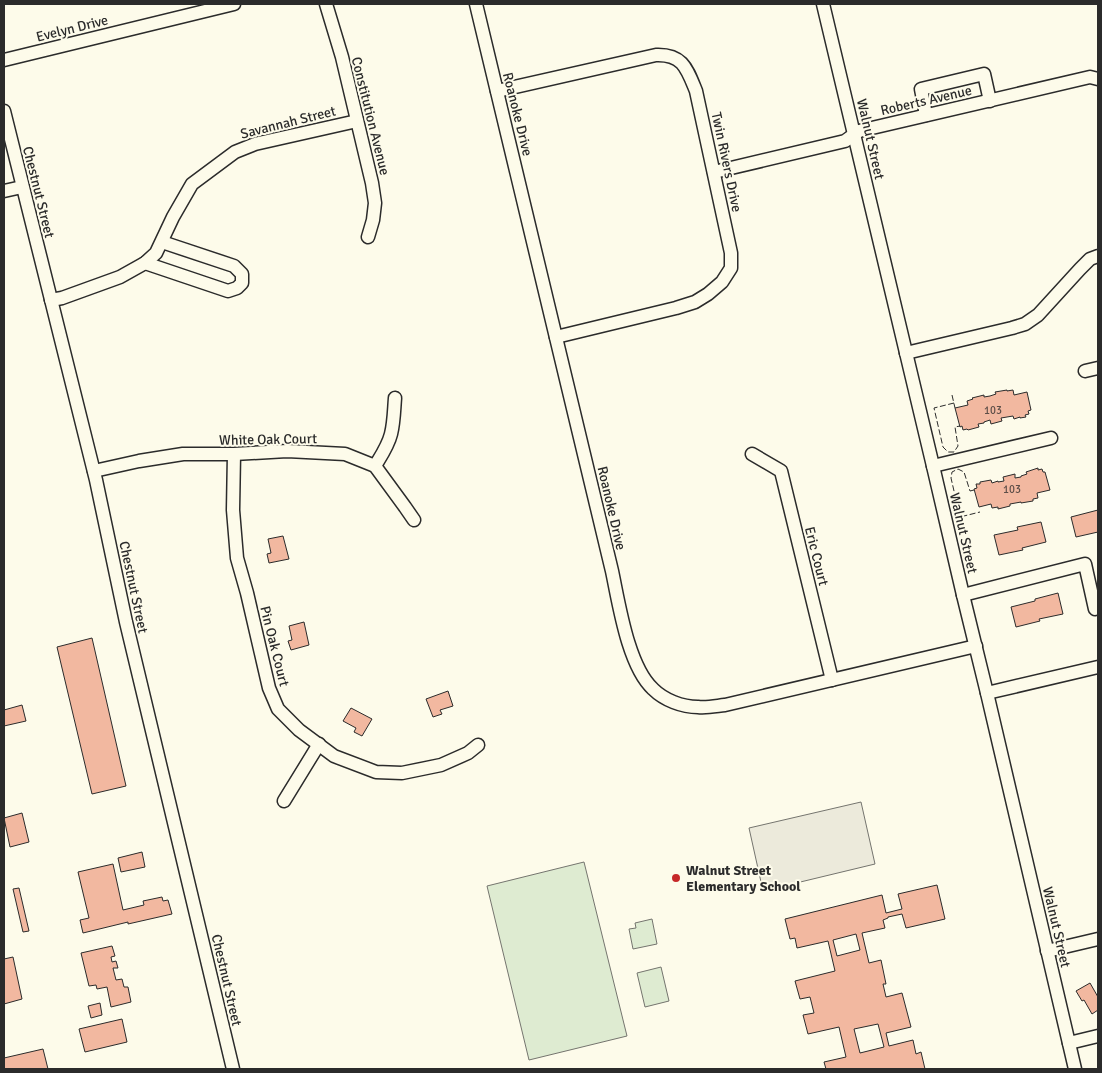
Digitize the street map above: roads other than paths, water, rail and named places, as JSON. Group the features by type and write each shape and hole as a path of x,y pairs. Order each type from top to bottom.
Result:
{"street":[{"name":"Evelyn Drive","path":"4,60 234,4"},
{"name":"Constitution Avenue","path":"326,4 342,57 372,183 375,203 368,237"},
{"name":"Roanoke Drive","path":"476,4 625,630 636,665 652,689 660,696 682,705 699,708 725,705 976,646"},
{"name":"Walnut Street","path":"823,4 1075,1069"},
{"name":"Twin Rivers Drive","path":"497,91 665,54 675,57 682,62 688,70 696,91 731,253 730,268 722,282 695,302 556,337"},
{"path":"926,116 920,89 984,74 990,101"},
{"name":"Roberts Avenue","path":"714,172 845,141 859,131 1095,76"},
{"name":"Chestnut Street","path":"4,111 94,472 126,622 233,1069"},
{"name":"Savannah Street","path":"51,300 62,298 120,277 145,263 156,253 173,217 192,184 235,152 255,144 357,121"},
{"path":"4,191 22,187"},
{"path":"145,263 228,291 237,288 242,283 242,274 234,266 162,242"},
{"path":"906,353 1025,324 1038,315 1090,259 1098,256"},
{"path":"1085,371 1098,368"},
{"path":"395,398 391,435 375,466 414,520"},
{"path":"933,466 1051,438"},
{"name":"White Oak Court","path":"94,472 139,461 183,454 287,451 345,454 375,466"},
{"name":"Pin Oak Court","path":"234,454 233,510 237,558 269,688 278,709 299,730 334,756 376,772 402,773 441,765 468,753 478,744"},
{"name":"Eric Court","path":"752,454 781,471 832,680"},
{"path":"963,595 1084,564 1095,609"},
{"path":"987,692 1098,667"},
{"path":"284,801 319,744"},
{"path":"1047,951 1098,939"},
{"path":"1069,1043 1098,1036"}],"place":[{"name":"Walnut Street Elementary School","path":"676,878"}]}
